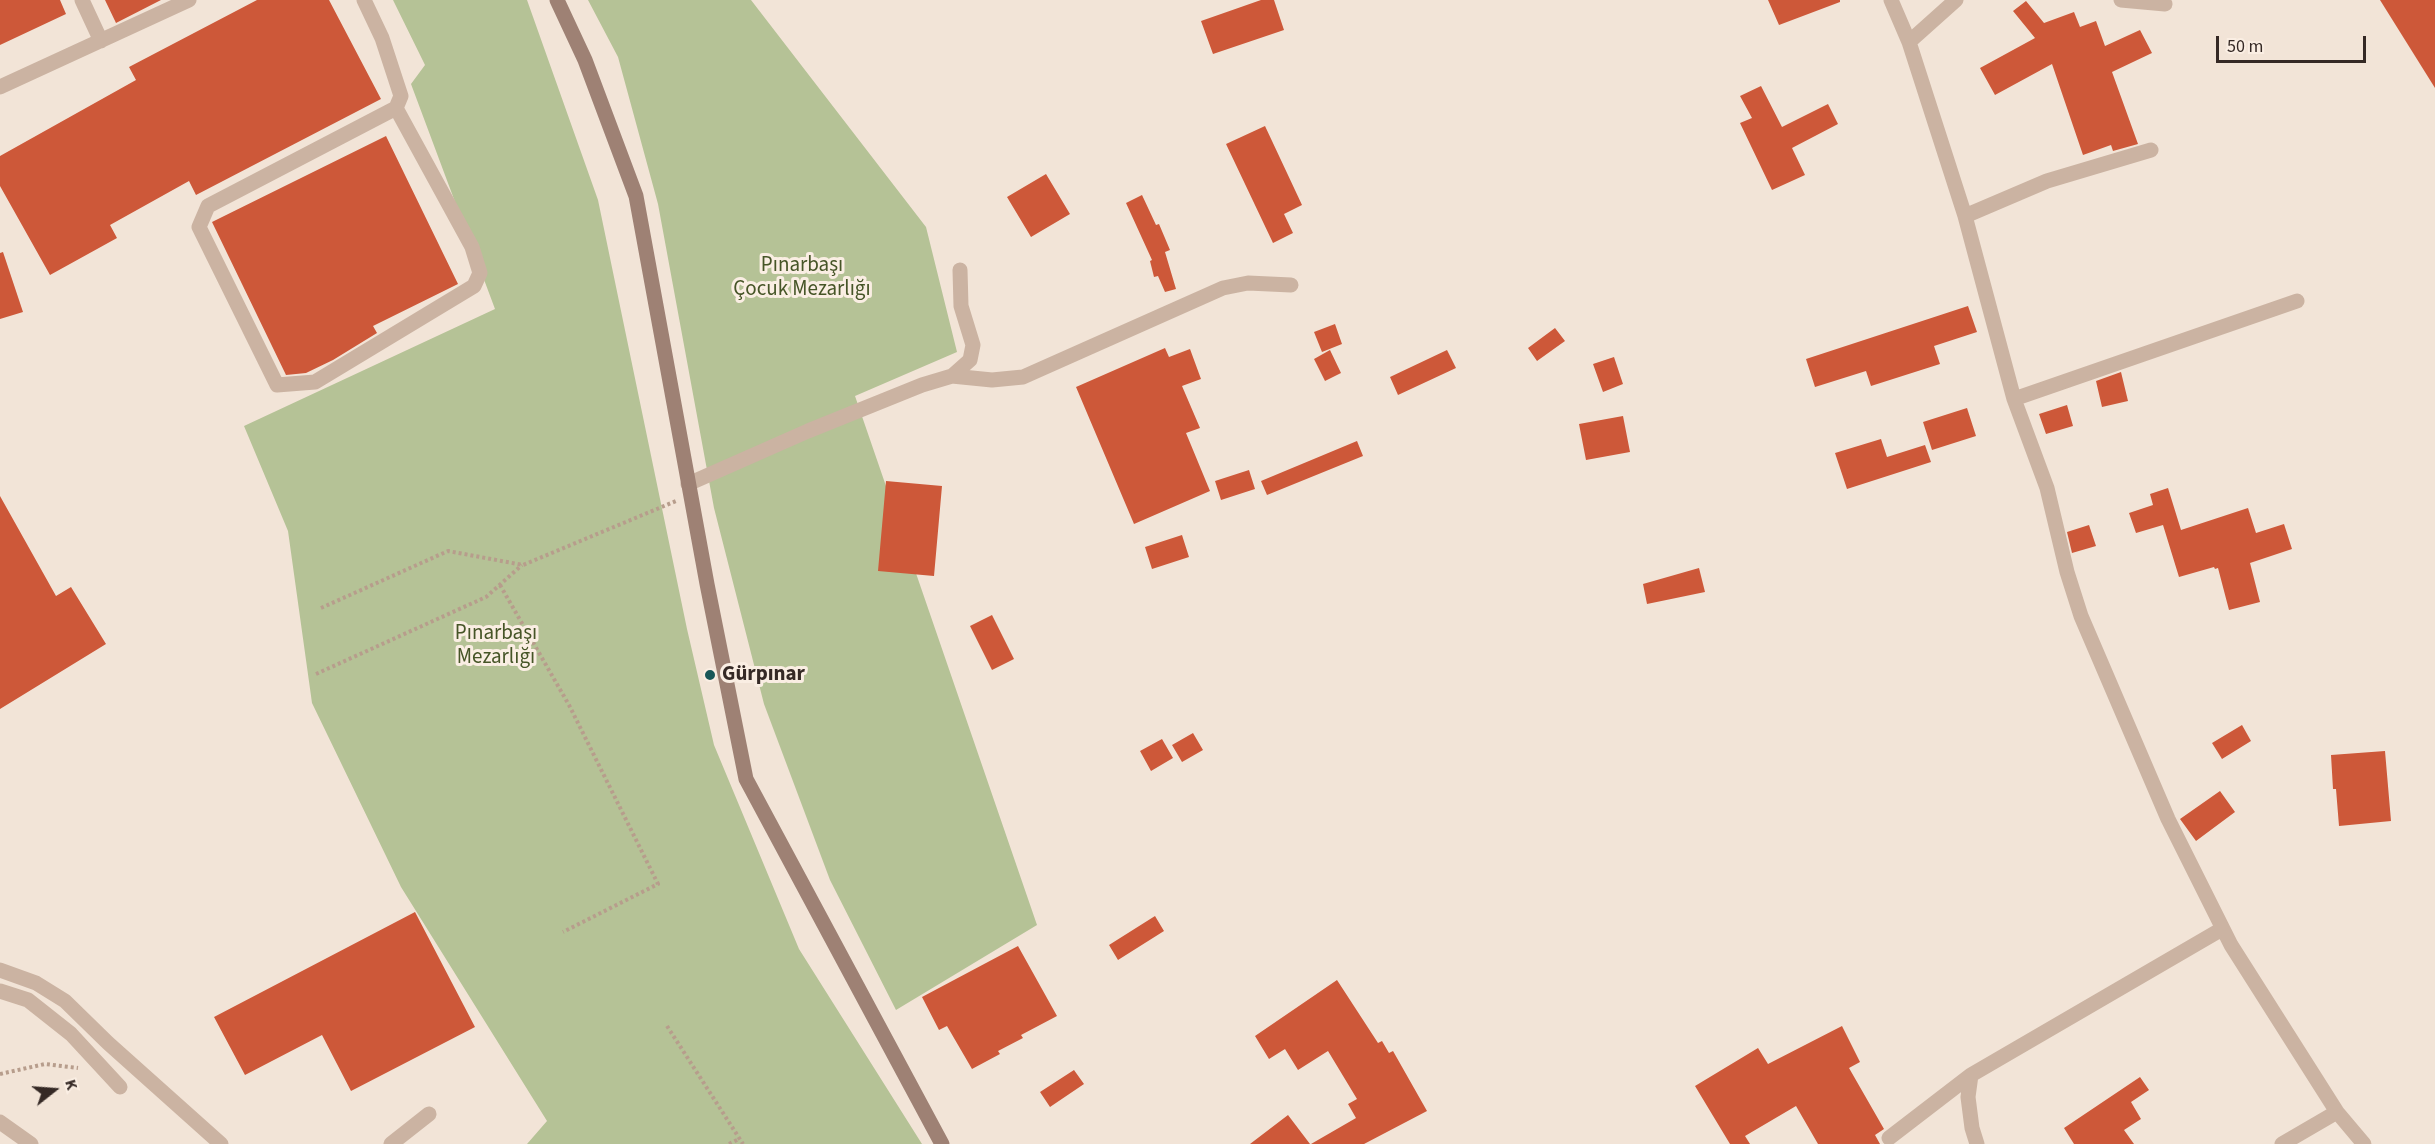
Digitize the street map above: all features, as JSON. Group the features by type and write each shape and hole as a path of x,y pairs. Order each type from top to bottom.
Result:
{"main road":[{"path":"556,0 585,60 636,196 689,489 746,779 937,1142"}],"street":[{"path":"82,0 101,41"},
{"path":"0,87 189,0"},
{"path":"364,0 382,38 401,96 396,108 208,206 199,227 277,385 315,382 474,285 480,273 472,247 396,108"},
{"path":"1891,0 1909,42 1965,216 2014,399 2047,488 2067,572 2081,616 2169,819 2222,929 2337,1112 2364,1144"},
{"path":"1909,42 1956,0"},
{"path":"2121,0 2164,4"},
{"path":"1965,216 2047,181 2151,150"},
{"path":"952,376 970,360 973,345 961,306 960,270"},
{"path":"689,489 808,431 922,385 952,376 992,380 1023,377 1223,288 1248,283 1291,285"},
{"path":"2014,399 2297,301"},
{"path":"1889,1138 1971,1075 2222,929"},
{"path":"0,970 36,983 65,1002 116,1051 221,1144"},
{"path":"0,991 28,1000 71,1034 120,1087"},
{"path":"1971,1075 1968,1097 1972,1128 1977,1144"},
{"path":"2282,1144 2337,1112"},
{"path":"391,1144 429,1114"},
{"path":"0,1122 31,1144"}],"path":[{"path":"316,674 486,597 523,565 689,489"},
{"path":"321,608 448,551 523,565"},
{"path":"500,585 569,705 658,884 563,932"},
{"path":"667,1026 743,1144"},
{"path":"729,1144 739,1139"}],"green space":[{"name":"Pınarbaşı Mezarlığı","path":"393,0 527,0 598,200 687,629 714,745 799,949 922,1144 527,1144 547,1121 401,887 312,703 288,531 244,426 495,309 411,84 425,65"},
{"name":"Pınarbaşı Çocuk Mezarlığı","path":"588,0 751,0 926,227 957,352 855,396 1037,925 896,1010 830,880 764,704 714,508 658,204 618,57"}],"building":[{"path":"0,0 60,0 66,14 0,45"},
{"path":"105,0 161,0 116,23"},
{"path":"257,0 329,0 381,99 196,195 189,181 110,225 117,238 50,275 0,186 0,156 136,80 129,67"},
{"path":"1261,0 1274,0 1284,30 1213,54 1201,21"},
{"path":"1768,0 1840,0 1840,2 1779,25"},
{"path":"2380,0 2435,0 2435,88"},
{"path":"2026,1 2044,23 2074,12 2080,27 2096,21 2105,46 2140,30 2152,53 2112,72 2138,144 2113,151 2111,145 2083,155 2052,64 1995,95 1980,68 2035,38 2013,11"},
{"path":"1761,86 1782,127 1828,104 1838,124 1792,148 1805,175 1772,190 1740,123 1752,118 1740,96"},
{"path":"1265,126 1302,205 1284,214 1293,233 1273,243 1226,144"},
{"path":"386,136 458,284 373,326 377,333 333,360 306,373 286,375 212,222"},
{"path":"1046,174 1070,214 1031,237 1007,197"},
{"path":"1142,195 1156,225 1159,224 1170,250 1165,252 1176,289 1165,292 1158,276 1154,277 1150,261 1152,260 1126,203"},
{"path":"3,252 23,312 0,319 0,253"},
{"path":"1968,306 1977,332 1934,346 1940,364 1871,386 1866,371 1815,387 1806,359"},
{"path":"1335,324 1342,344 1322,352 1314,332"},
{"path":"1555,328 1565,341 1537,361 1528,348"},
{"path":"1165,348 1169,357 1190,349 1201,379 1182,386 1200,428 1186,433 1210,491 1134,524 1076,387"},
{"path":"1330,350 1341,373 1325,381 1314,359"},
{"path":"1447,350 1456,368 1398,395 1390,377"},
{"path":"1614,357 1623,384 1603,392 1593,364"},
{"path":"2121,372 2128,401 2102,407 2096,381"},
{"path":"2067,405 2073,426 2046,434 2039,414"},
{"path":"1967,408 1976,436 1932,450 1923,422"},
{"path":"1623,416 1630,452 1586,460 1579,424"},
{"path":"1881,439 1887,457 1925,445 1931,462 1847,489 1835,453"},
{"path":"1357,441 1363,456 1267,495 1261,481"},
{"path":"1249,470 1255,489 1221,500 1215,481"},
{"path":"886,481 942,486 934,576 878,571"},
{"path":"2168,488 2181,530 2248,508 2256,533 2284,524 2292,549 2250,563 2260,602 2229,610 2218,568 2214,567 2179,577 2163,525 2136,533 2129,513 2153,505 2150,494"},
{"path":"0,496 56,596 71,587 106,644 0,709"},
{"path":"2089,525 2096,546 2072,553 2067,532"},
{"path":"1182,535 1189,557 1152,569 1145,547"},
{"path":"1699,568 1705,592 1647,604 1643,584"},
{"path":"992,615 1014,659 992,670 970,626"},
{"path":"2242,725 2251,741 2222,759 2212,743"},
{"path":"1193,733 1203,750 1182,762 1172,745"},
{"path":"1162,739 1173,758 1151,771 1140,751"},
{"path":"2385,751 2391,821 2339,826 2336,789 2333,789 2331,755"},
{"path":"2220,791 2235,812 2196,841 2180,819"},
{"path":"415,912 475,1027 351,1091 322,1035 245,1075 214,1017"},
{"path":"1155,916 1164,931 1118,960 1109,945"},
{"path":"1018,946 1057,1016 1021,1035 1023,1038 998,1051 1000,1054 972,1069 947,1026 939,1030 922,997"},
{"path":"1337,980 1378,1043 1382,1041 1389,1053 1393,1051 1427,1111 1364,1144 1311,1144 1356,1118 1348,1104 1357,1099 1328,1051 1298,1070 1285,1049 1269,1059 1255,1036"},
{"path":"1842,1026 1860,1062 1849,1068 1884,1129 1875,1135 1880,1144 1818,1144 1796,1106 1745,1136 1750,1144 1730,1144 1695,1086 1758,1048 1768,1064"},
{"path":"1074,1070 1084,1084 1050,1107 1040,1092"},
{"path":"2140,1077 2149,1090 2131,1102 2141,1119 2124,1130 2134,1144 2074,1144 2064,1128"},
{"path":"1288,1115 1310,1144 1250,1144"}],"place":[{"name":"Gürpınar","path":"710,675"}]}
